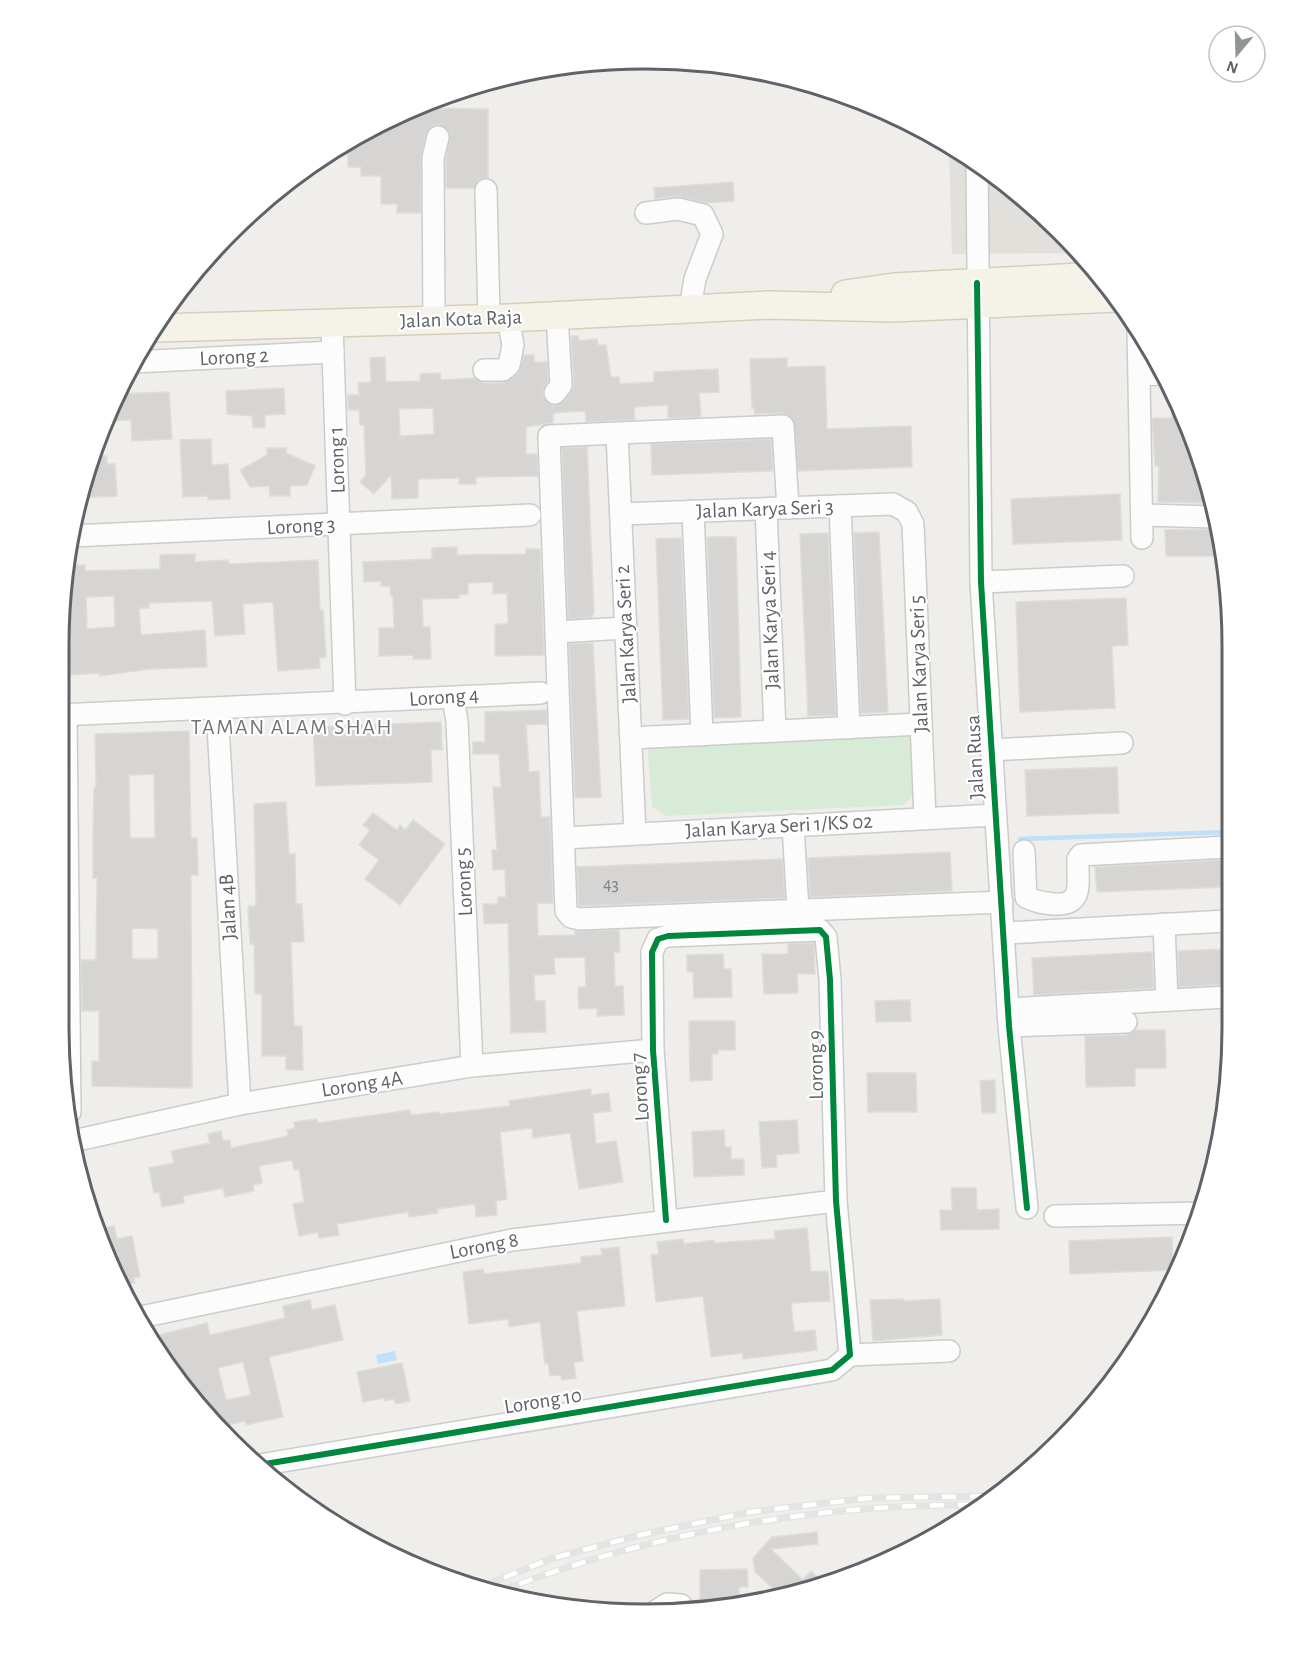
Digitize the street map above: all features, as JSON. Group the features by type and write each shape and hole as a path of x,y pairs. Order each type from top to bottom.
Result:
{"main road":[{"name":"Jalan Kota Raja","path":"167,324 332,324 767,305 893,308 977,293 1089,277"},
{"name":"Jalan Kota Raja","path":"977,293 1105,298"}],"street":[{"path":"434,320 433,158 438,137"},
{"name":"Jalan Rusa","path":"976,173 981,582 1009,1018 1027,1208"},
{"path":"484,370 503,370 509,365 513,345 499,318 486,190"},
{"path":"646,213 678,209 703,215 712,234 695,279 690,308"},
{"path":"555,393 561,385 557,315"},
{"name":"Lorong 1","path":"332,324 345,704"},
{"name":"Lorong 2","path":"144,362 333,352"},
{"path":"1142,538 1150,374 1146,359"},
{"path":"788,508 783,426 549,436 566,911 571,917 798,910 1001,894 1025,884"},
{"name":"Jalan Karya Seri 2","path":"617,434 635,834"},
{"name":"Jalan Karya Seri 3","path":"621,514 893,504 908,512"},
{"path":"840,506 849,728"},
{"name":"Jalan Karya Seri 4","path":"766,509 774,731"},
{"path":"693,511 702,735"},
{"name":"Jalan Karya Seri 5","path":"908,512 913,524 925,818"},
{"name":"Lorong 3","path":"80,536 530,515"},
{"path":"1144,515 1207,517"},
{"path":"981,582 1123,576"},
{"path":"556,632 626,628"},
{"name":"Lorong 4","path":"69,715 345,704 453,698 495,693 541,693"},
{"name":"Lorong 5","path":"453,698 457,721 472,1066"},
{"name":"Jalan 4B","path":"217,709 240,1104"},
{"path":"630,738 921,724"},
{"path":"991,750 1122,743"},
{"name":"Jalan Karya Seri 1/KS 02","path":"564,838 995,814"},
{"path":"793,825 798,910"},
{"path":"1024,851 1026,897 1036,902 1066,905 1074,901 1077,894 1078,859 1081,855 1222,847"},
{"path":"1005,933 1222,921"},
{"path":"1164,924 1167,1000"},
{"name":"Lorong 9","path":"652,952 658,939 668,936 811,928 820,930 826,937 830,980 836,1201 850,1355"},
{"name":"Lorong 7","path":"652,952 653,1050 666,1220"},
{"path":"1009,1018 1167,1000 1222,997"},
{"path":"1009,1018 1126,1022"},
{"name":"Lorong 4A","path":"80,1140 240,1104 472,1066 653,1050"},
{"name":"Lorong 8","path":"146,1316 512,1240 836,1201"},
{"path":"1055,1216 1191,1213"},
{"path":"850,1355 949,1351"},
{"name":"Lorong 10","path":"268,1463 832,1370 850,1355"}],"shaded area":[{"path":"949,156 1026,212 1068,253 952,254"}],"green space":[{"path":"909,730 913,795 904,805 666,816 652,807 647,741"}],"water":[{"path":"395,1351 397,1360 378,1364 376,1355"}],"building":[{"path":"438,108 488,109 488,178 479,179 474,188 446,188 446,159 450,134 441,125 434,125 426,134 421,155 421,213 397,213 397,204 381,204 381,176 361,176 361,167 348,167 348,152 391,128 425,113"},
{"path":"733,182 734,201 706,203 677,196 655,199 654,188"},
{"path":"571,336 578,336 579,341 597,339 598,345 606,345 611,377 619,377 620,384 654,382 654,372 718,369 719,392 699,393 701,417 668,418 668,405 634,407 635,420 586,422 585,411 553,413 553,423 526,427 526,454 537,454 538,476 476,477 476,484 459,484 459,478 418,479 418,498 392,499 391,475 374,494 360,482 366,475 364,425 360,425 359,410 348,410 348,395 359,395 358,383 371,382 370,358 385,357 386,382 420,381 420,374 440,373 441,380 475,378 483,383 503,383 518,374 524,355 534,355 534,362 547,362 548,381 542,391 543,397 554,406 565,401 574,385","holes":["433,408 434,434 400,436 399,409"]},
{"path":"787,358 787,367 825,366 827,429 911,426 912,467 798,471 793,419 783,413 755,414 752,408 750,359"},
{"path":"284,388 285,414 265,415 265,427 253,428 252,416 227,414 226,391"},
{"path":"169,392 172,439 132,441 131,420 115,421 127,394"},
{"path":"1172,411 1191,460 1204,503 1158,502 1159,466 1155,466 1152,418 1172,418"},
{"path":"211,439 212,465 228,464 230,499 208,500 208,496 183,497 180,440"},
{"path":"771,439 773,471 652,475 651,444"},
{"path":"587,447 594,612 592,617 568,619 562,448"},
{"path":"267,448 287,448 286,453 315,466 307,485 290,486 290,496 270,496 269,486 250,487 240,470 267,455"},
{"path":"101,456 107,456 107,464 115,464 117,496 89,497"},
{"path":"1120,494 1122,540 1013,544 1011,499"},
{"path":"1210,529 1215,556 1166,556 1165,530"},
{"path":"879,532 888,712 861,713 854,533"},
{"path":"828,533 836,715 808,716 800,534"},
{"path":"707,537 736,537 741,717 714,718"},
{"path":"681,538 689,719 663,720 656,539"},
{"path":"457,547 457,555 526,554 526,549 540,549 544,655 495,656 495,624 508,624 507,593 493,594 493,582 468,583 468,594 459,595 459,598 422,599 423,627 430,627 431,659 413,659 413,655 379,656 379,628 394,628 393,596 391,596 390,586 381,586 381,581 364,582 363,562 432,559 432,548"},
{"path":"195,554 195,562 228,560 229,564 318,560 320,611 323,610 326,657 319,658 320,668 278,671 273,602 243,604 245,634 215,636 212,601 149,603 149,608 139,608 141,635 205,630 207,667 149,669 100,676 100,673 71,675 69,668 70,608 75,565 85,565 85,571 160,569 160,555","holes":["114,596 115,627 87,629 86,597"]},
{"path":"1126,598 1128,645 1112,646 1115,708 1020,712 1016,602"},
{"path":"593,643 601,797 575,798 569,644"},
{"path":"546,710 547,724 526,725 529,772 539,771 541,817 550,817 553,903 537,903 538,936 575,935 575,931 619,930 620,952 614,952 615,986 623,986 624,1015 597,1016 597,1008 579,1009 578,987 586,987 585,957 554,958 555,974 534,975 535,1001 545,1001 546,1032 511,1033 508,923 484,924 483,904 498,904 498,897 506,897 505,869 493,870 492,850 497,850 493,787 501,787 499,754 473,754 473,742 485,742 485,712"},
{"path":"441,722 442,750 431,750 432,782 316,786 313,727"},
{"path":"189,731 191,838 197,838 198,875 191,875 192,1088 92,1086 92,1061 99,1061 99,1011 82,1011 81,960 96,960 97,878 93,878 95,734","holes":["154,774 155,838 130,838 129,775","132,928 158,929 158,959 132,959"]},
{"path":"1117,767 1119,813 1027,816 1025,770"},
{"path":"286,802 289,854 295,854 296,904 302,904 304,942 291,942 294,1026 302,1026 303,1070 286,1070 286,1056 262,1056 262,994 255,994 254,944 250,944 248,906 256,906 254,804"},
{"path":"373,813 397,830 400,825 405,830 413,820 445,844 400,905 365,879 379,860 359,845 370,830 363,825"},
{"path":"950,852 952,891 810,897 808,858"},
{"path":"782,859 785,898 579,906 577,867"},
{"path":"1222,860 1222,887 1097,892 1095,867"},
{"path":"814,943 815,974 797,974 798,993 764,994 762,954 788,954 788,944"},
{"path":"1222,949 1222,984 1179,987 1178,951"},
{"path":"1152,952 1154,988 1034,995 1032,958"},
{"path":"723,954 724,969 731,969 732,997 694,998 693,972 687,972 687,955"},
{"path":"910,1000 911,1021 876,1022 875,1001"},
{"path":"689,1021 735,1021 735,1050 718,1050 718,1054 712,1054 712,1080 690,1081"},
{"path":"1135,1030 1165,1030 1166,1068 1135,1068 1135,1086 1086,1087 1085,1036 1126,1035"},
{"path":"867,1073 916,1073 917,1112 868,1112"},
{"path":"995,1080 996,1113 982,1113 980,1081"},
{"path":"591,1089 591,1095 609,1093 611,1111 593,1113 596,1144 616,1141 623,1182 579,1189 570,1133 533,1138 532,1128 500,1132 507,1199 496,1201 497,1215 476,1217 475,1204 437,1209 438,1213 409,1217 408,1212 337,1224 339,1235 319,1238 318,1232 299,1236 293,1204 304,1202 299,1169 294,1170 292,1160 259,1166 262,1183 253,1185 254,1191 225,1197 223,1188 183,1196 184,1203 162,1207 159,1192 154,1193 149,1168 174,1163 171,1151 210,1143 208,1134 221,1131 223,1141 230,1140 231,1148 288,1136 287,1130 295,1128 294,1122 317,1119 318,1123 410,1110 411,1115 439,1112 440,1114 510,1106 509,1101"},
{"path":"797,1120 799,1153 776,1155 777,1167 762,1168 759,1122"},
{"path":"724,1130 725,1147 731,1147 731,1159 744,1159 744,1175 694,1177 692,1132"},
{"path":"951,1188 976,1188 977,1210 999,1209 999,1229 941,1230 940,1210 952,1210"},
{"path":"114,1226 117,1239 132,1236 140,1277 134,1278 135,1283 129,1284 105,1228"},
{"path":"807,1228 811,1272 828,1271 830,1301 791,1303 794,1332 815,1330 817,1350 743,1359 742,1353 711,1357 703,1296 656,1302 651,1255 659,1254 657,1242 683,1239 684,1244 714,1240 714,1243 775,1239 775,1231"},
{"path":"1172,1237 1173,1260 1168,1270 1070,1274 1069,1241"},
{"path":"619,1247 625,1306 577,1311 583,1361 574,1362 576,1378 562,1380 561,1375 550,1376 548,1363 545,1364 540,1322 509,1327 508,1319 469,1324 463,1272 483,1269 484,1274 581,1263 581,1257 602,1255 601,1249"},
{"path":"903,1299 904,1301 940,1299 942,1335 873,1341 870,1300"},
{"path":"310,1300 312,1310 335,1305 343,1340 269,1357 283,1417 246,1425 245,1421 228,1425 188,1378 159,1335 207,1323 210,1335 285,1318 283,1306","holes":["243,1362 251,1395 226,1400 218,1368"]},
{"path":"402,1363 410,1401 396,1404 394,1399 385,1401 384,1398 363,1402 357,1372"},
{"path":"817,1532 818,1544 771,1549 803,1580 811,1571 818,1577 774,1589 755,1572 753,1558 772,1537"},
{"path":"747,1569 748,1587 739,1587 739,1596 700,1600 700,1570"}],"waterway":[{"path":"1020,839 1222,832"}],"railway":[{"path":"491,1583 550,1559 640,1535 750,1512 869,1498 981,1496"},
{"path":"511,1588 611,1554 734,1526 859,1509 968,1505"}],"cycle path":[{"path":"977,283 981,582 1009,1026 1027,1208"},
{"path":"268,1463 832,1370 850,1355 836,1201 830,980 826,937 820,930 668,936 658,939 652,952 653,1050 666,1220"}],"district":[{"name":"TAMAN ALAM SHAH","path":"292,727"}]}
